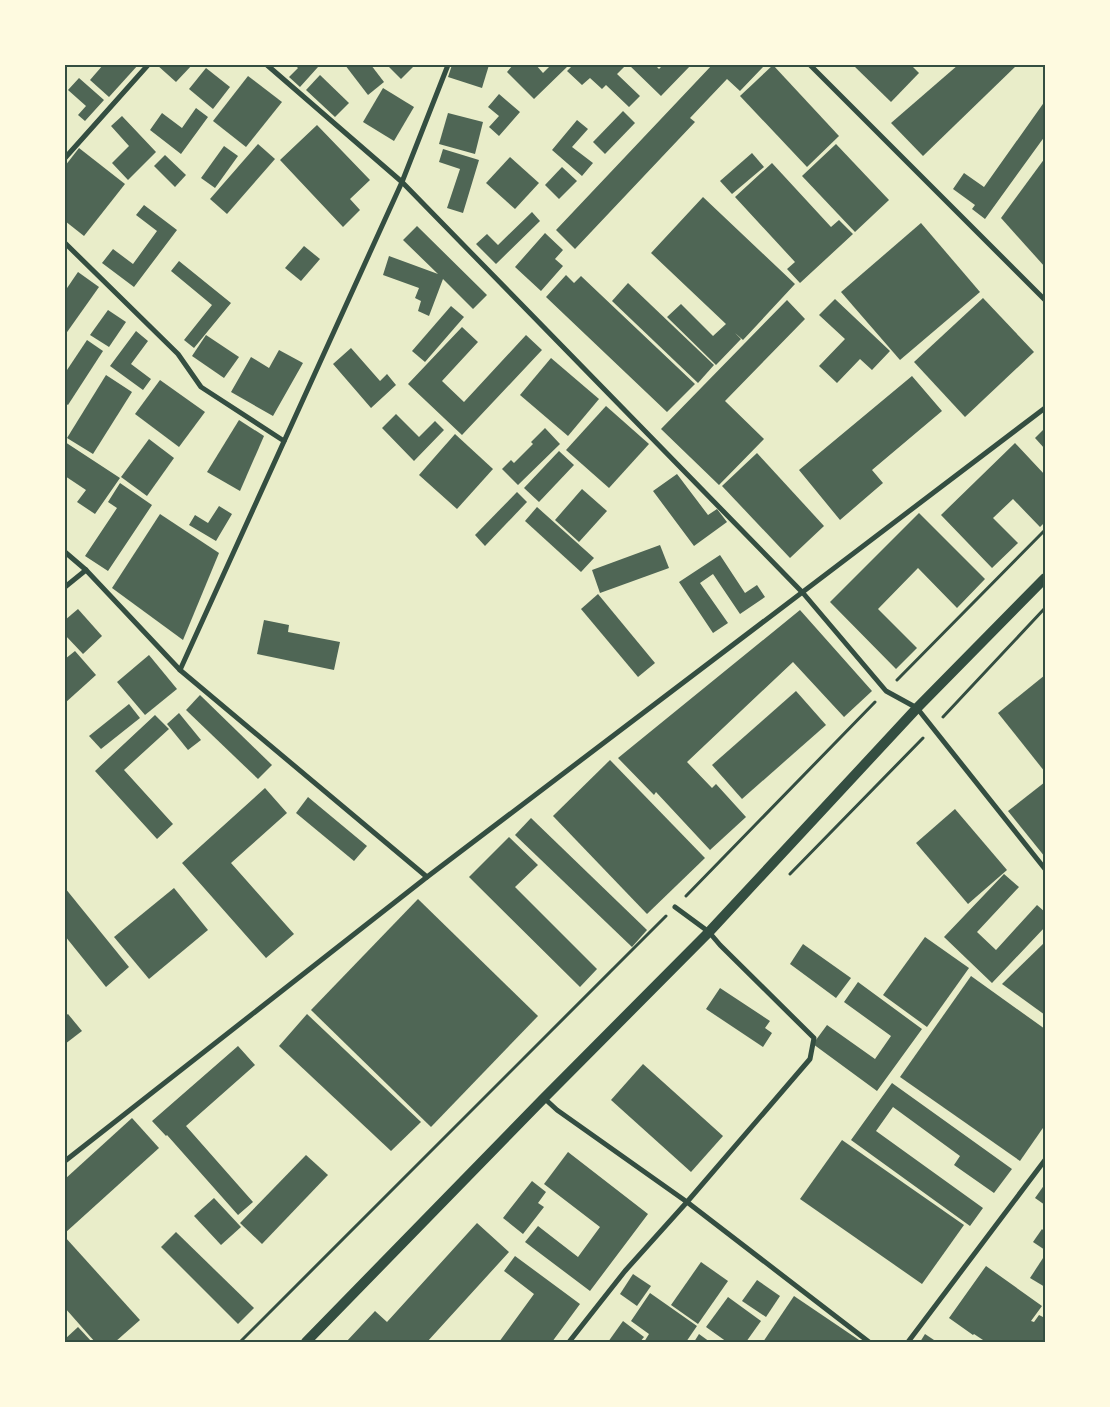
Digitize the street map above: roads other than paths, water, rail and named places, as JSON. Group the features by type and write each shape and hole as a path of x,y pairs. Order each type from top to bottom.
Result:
{"main road":[{"path":"306,1342 709,932 917,708 1045,578"}],"street":[{"path":"65,158 148,65"},
{"path":"267,65 402,182 803,593 886,691 917,708 1045,869"},
{"path":"180,670 402,182 448,65"},
{"path":"810,65 1045,300"},
{"path":"65,243 178,354 201,387 284,441"},
{"path":"65,1161 428,876 1045,408"},
{"path":"65,552 86,570 180,670 428,876"},
{"path":"65,587 86,570"},
{"path":"569,1342 625,1271 687,1202 810,1058 814,1038 709,932 675,907"},
{"path":"544,1098 557,1110 687,1202 869,1342"},
{"path":"908,1342 1045,1160"}]}
